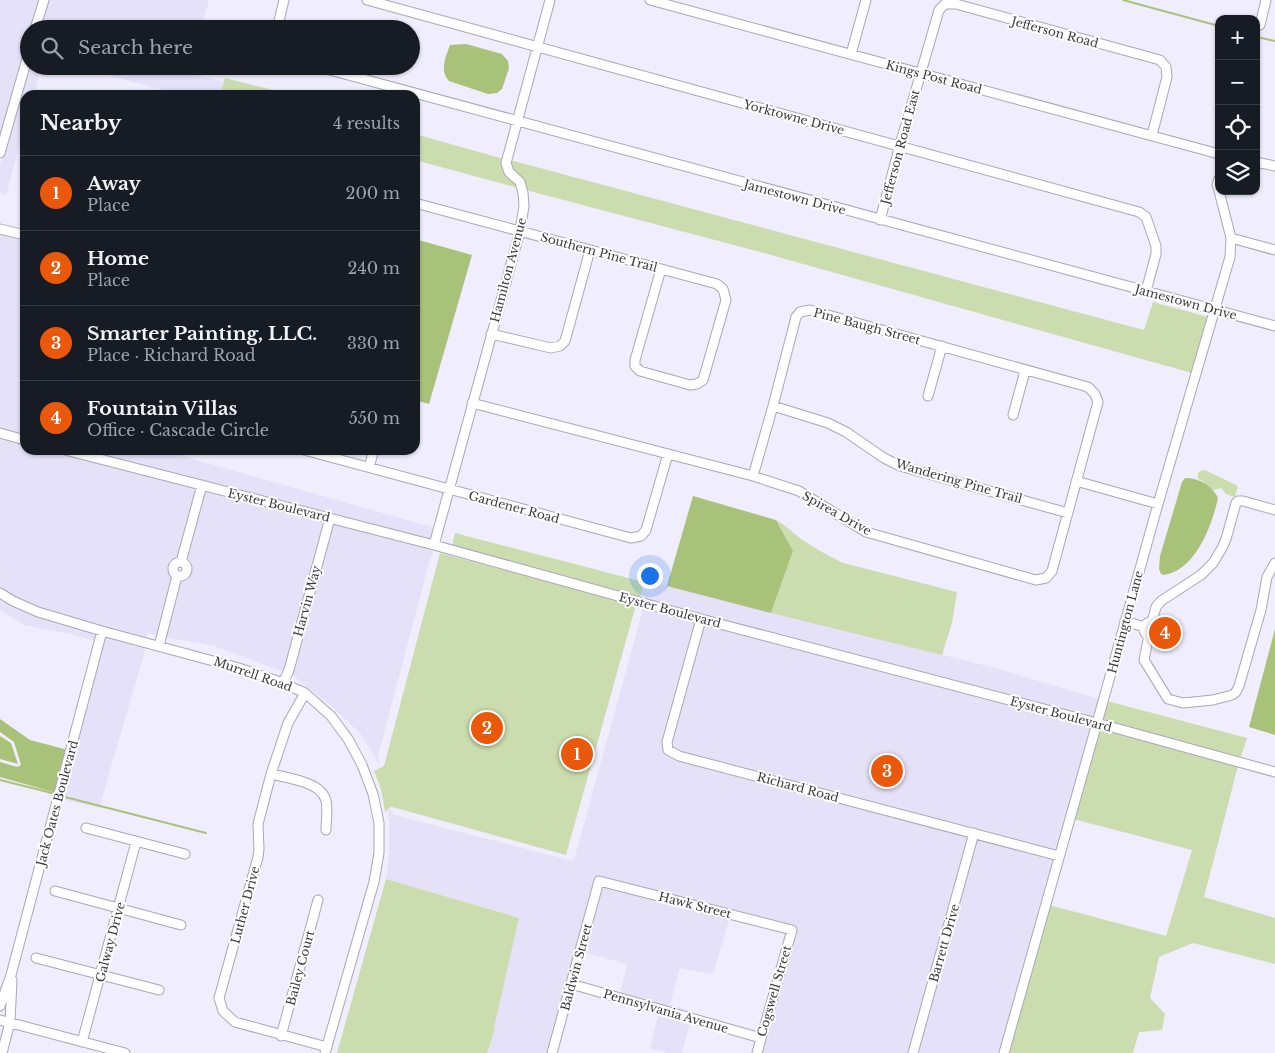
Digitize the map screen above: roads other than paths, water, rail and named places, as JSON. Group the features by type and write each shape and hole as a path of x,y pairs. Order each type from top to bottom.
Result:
{"street":[{"path":"38,20 44,0"},
{"path":"278,20 284,0"},
{"name":"Yorktowne Drive","path":"367,0 1139,212 1146,217 1156,246 1156,254 1146,291"},
{"name":"Hamilton Avenue","path":"434,545 520,231 524,206 523,193 520,182 509,172 506,163 550,0"},
{"name":"Kings Post Road","path":"650,0 1215,153"},
{"path":"851,54 866,0"},
{"path":"1260,25 1266,0"},
{"name":"Jefferson Road","path":"920,74 939,10 945,4 956,4 1160,60 1166,67 1167,77 1152,135"},
{"name":"Jefferson Road East","path":"880,220 920,74"},
{"path":"0,153 22,75"},
{"name":"Jamestown Drive","path":"347,75 402,90"},
{"name":"Jamestown Drive","path":"420,95 1275,326"},
{"path":"1260,163 1275,166"},
{"name":"Huntington Lane","path":"1004,1053 1158,504 1230,257 1231,238 1220,195"},
{"name":"Southern Pine Trail","path":"420,204 661,268 717,284 723,289 726,300 703,380 697,384 690,385 640,371 635,366 635,360 661,268"},
{"path":"0,229 20,234"},
{"path":"1231,238 1275,250"},
{"path":"491,334 552,348 560,346 565,341 590,250"},
{"name":"Pine Baugh Street","path":"753,476 796,317 800,312 810,310 942,346 1088,387 1095,394"},
{"path":"928,396 942,346"},
{"path":"1012,415 1025,370"},
{"name":"Spirea Drive","path":"472,403 753,476 799,491 866,532 1036,580 1046,578 1052,571 1098,402 1095,394"},
{"name":"Wandering Pine Trail","path":"773,406 828,423 846,432 884,458 900,466 1068,513"},
{"path":"0,433 20,439"},
{"name":"Gardener Road","path":"323,455 631,538 641,536 646,530 668,454"},
{"name":"Eyster Boulevard","path":"85,455 434,545 700,619 1097,723 1275,772"},
{"path":"369,467 373,455"},
{"path":"1076,482 1158,504"},
{"path":"160,646 177,576 173,573 173,566 181,562 202,485"},
{"path":"1275,510 1238,501 1226,540 1213,563 1201,575 1161,601 1156,608 1145,632 1149,635 1144,660 1168,698 1183,703 1213,700 1232,695 1236,692 1261,610 1267,577 1275,563"},
{"name":"Harvin Way","path":"284,683 290,669 330,518"},
{"name":"Murrell Road","path":"0,593 38,612 239,668 284,683 305,693 331,716 348,739 362,765 373,794 379,823 379,853 374,882 326,1050"},
{"name":"Richard Road","path":"700,619 667,742 668,750 679,756 1059,856"},
{"path":"1125,621 1148,624"},
{"name":"Jack Oates Boulevard","path":"0,1006 11,975 102,631"},
{"name":"Luther Drive","path":"305,693 288,723 271,774 258,824 258,857 219,998 223,1011 235,1022 326,1050"},
{"path":"271,774 312,784 322,792 326,801 326,830"},
{"path":"86,828 185,854"},
{"name":"Barrett Drive","path":"913,1053 974,833"},
{"name":"Galway Drive","path":"82,1042 136,842"},
{"name":"Hawk Street","path":"599,881 792,930"},
{"name":"Baldwin Street","path":"552,1053 599,881"},
{"path":"55,891 181,925"},
{"name":"Bailey Court","path":"281,1036 318,900"},
{"name":"Cogswell Street","path":"757,1053 792,930"},
{"path":"36,958 159,990"},
{"name":"Jack Oates Boulevard","path":"2,1053 10,1022 11,975"},
{"name":"Pennsylvania Avenue","path":"571,984 761,1038"},
{"path":"0,1020 125,1053"}],"waterway":[{"path":"1123,0 1215,25"},
{"path":"1261,38 1275,41"},
{"path":"0,780 52,793"},
{"path":"65,797 206,833"}],"place":[{"name":"Fountain Villas","path":"1165,633"},
{"name":"Home","path":"487,728"},
{"name":"Away","path":"577,754"},
{"name":"Smarter Painting, LLC.","path":"887,771"}]}
